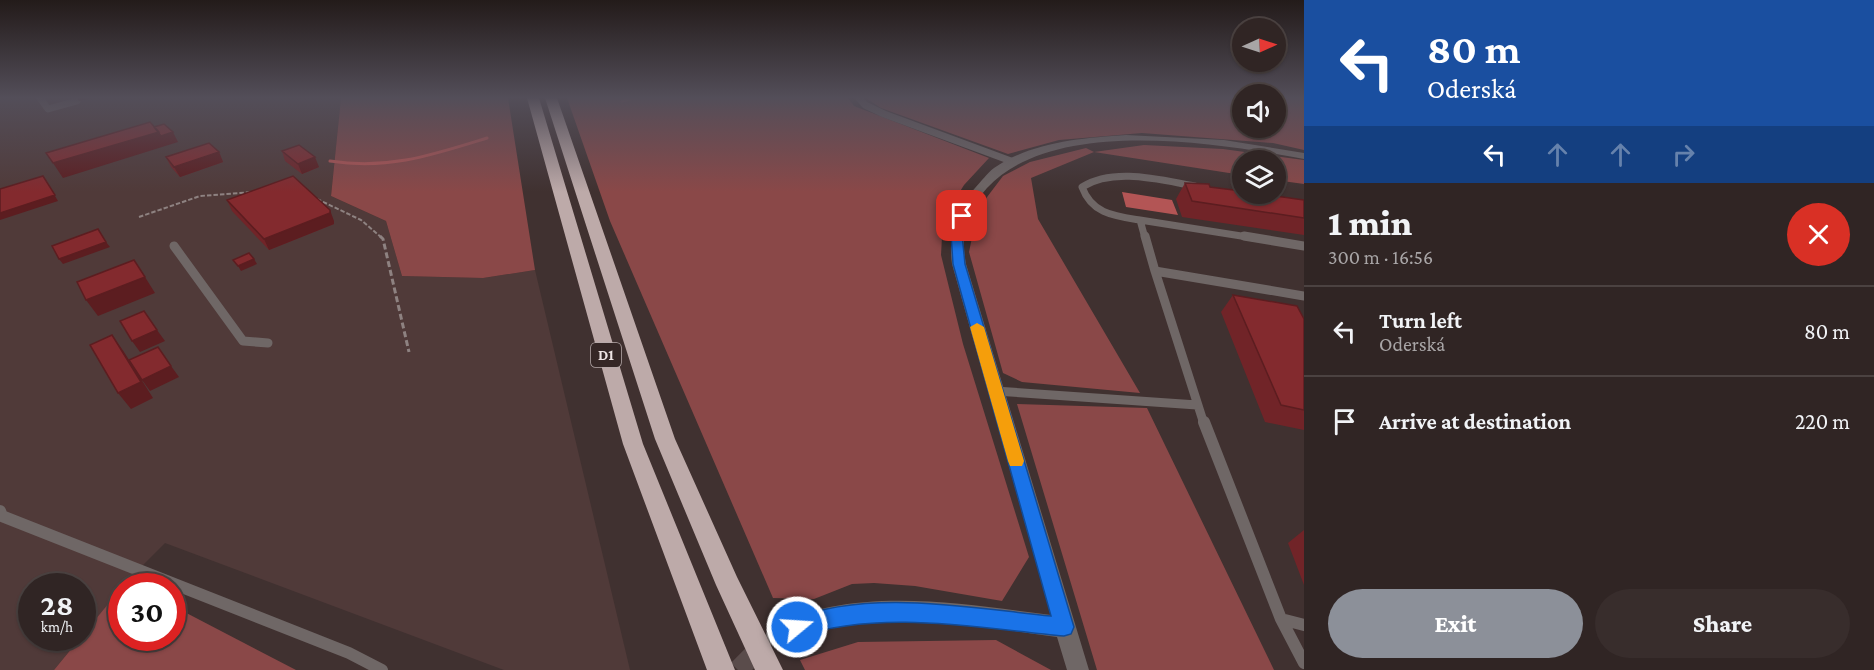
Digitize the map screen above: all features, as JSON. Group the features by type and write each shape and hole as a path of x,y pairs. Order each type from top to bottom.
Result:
{"highway":[{"name":"D1","path":"542,129 633,444 721,670"},
{"name":"D1","path":"561,129 665,439 728,585 769,670"}],"street":[{"path":"1078,670 959,264 957,234 962,216 975,192 993,172 1011,160 1071,144 1136,138 1227,142 1304,156"},
{"path":"776,636 825,618 867,613 938,615 1064,627"}],"lane":[{"path":"927,129 1011,160"},
{"path":"1200,186 1120,178 1092,181 1082,187 1086,201 1107,213 1304,246"},
{"path":"1140,220 1197,405 1281,619 1304,663"},
{"path":"174,246 243,341 268,343"},
{"path":"1155,271 1283,296 1304,296"},
{"path":"996,391 1197,405"},
{"path":"0,510 2,516 349,653 382,670"},
{"path":"1281,619 1304,625"}],"path":[{"path":"139,217 200,196 259,191"},
{"path":"314,197 361,220 383,239 409,352"}],"shaded area":[{"path":"0,129 338,129 331,196 386,221 402,276 483,278 535,270 630,670 504,670 165,543 135,573 108,573 108,604 96,619 96,573 18,573 18,651 69,651 54,670 0,670"},
{"path":"338,129 513,129 535,270 483,278 402,276 386,221 331,196"},
{"path":"578,129 914,129 989,158 964,185 943,219 941,255 963,344 1029,557 1002,601 915,586 874,583 852,584 814,599 773,598 610,221"},
{"path":"940,129 1232,129 1232,138 1286,138 1286,129 1304,129 1304,150 1273,143 1142,133 1059,140 1008,154"},
{"path":"1144,145 1232,150 1232,173 1094,152"},
{"path":"1086,148 1094,152 1031,178 1038,219 1140,393 1022,382 1003,373 969,252 978,209 1003,176 1030,162"},
{"path":"1286,158 1304,160 1304,184 1286,182"},
{"path":"1122,192 1172,200 1178,215 1126,207"},
{"path":"1017,404 1147,408 1274,670 1097,670"},
{"path":"108,604 108,651 186,651 186,613 296,670 54,670 70,651 96,651 96,619"},
{"path":"996,640 1051,670 805,670 800,660 858,642"}],"building":[{"path":"126,129 157,129 159,132 53,163 46,153"},
{"path":"156,129 170,129 173,132 161,136"},
{"path":"209,143 219,152 174,167 166,157"},
{"path":"299,145 315,157 298,164 282,151"},
{"path":"43,176 55,195 0,213 0,189"},
{"path":"293,176 330,210 330,213 264,239 227,200"},
{"path":"1185,183 1209,184 1210,187 1232,190 1232,204 1286,204 1286,197 1304,200 1304,218 1192,201"},
{"path":"98,229 106,242 59,259 52,246"},
{"path":"249,253 254,259 238,266 233,260"},
{"path":"134,260 145,277 86,300 77,282"},
{"path":"1233,295 1297,306 1304,319 1304,410 1281,405"},
{"path":"144,311 157,330 132,341 120,321"},
{"path":"112,335 141,382 118,393 90,345"},
{"path":"158,347 171,366 142,380 129,360"}],"waterway":[{"path":"330,161 372,164 391,162 429,155 487,138"}],"tunnel":[{"path":"738,670 763,645"}],"slow traffic":[{"path":"977,327 1016,461"}],"route":[{"path":"797,627 825,618 867,613 938,615 1064,627 959,264 956,244 958,225 962,216"}]}
